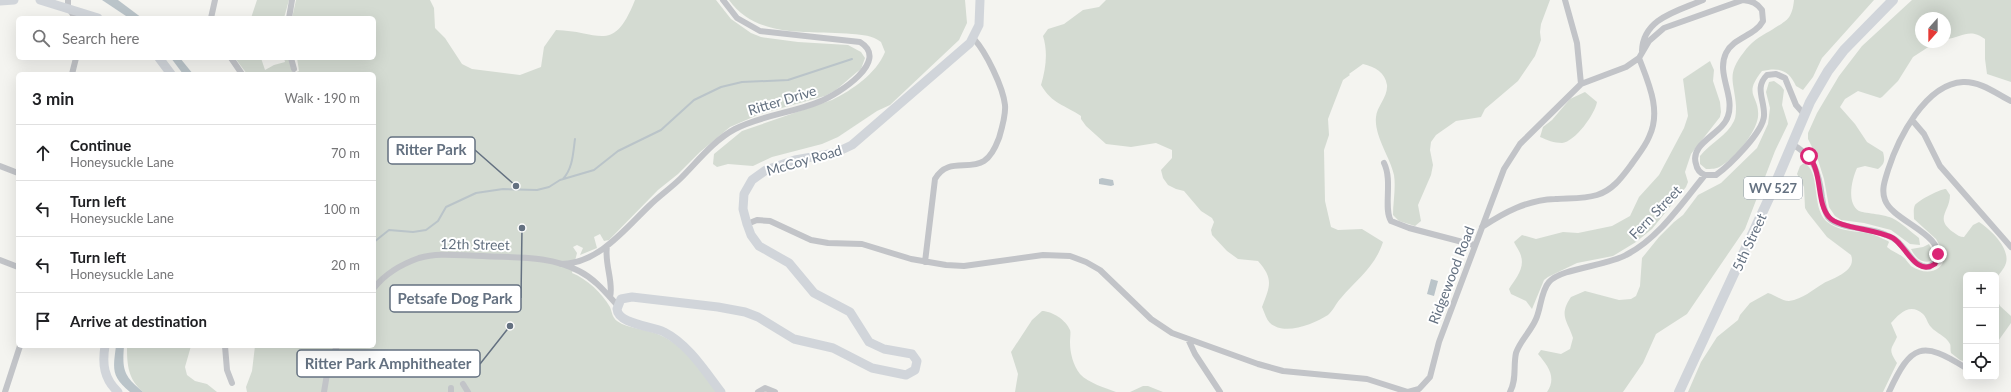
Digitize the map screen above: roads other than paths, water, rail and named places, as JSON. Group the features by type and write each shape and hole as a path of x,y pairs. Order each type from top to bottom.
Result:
{"main road":[{"name":"5th Street","path":"1679,392 1758,221 1804,114 1817,89 1836,61 1862,31 1893,0"}],"street":[{"path":"0,1 14,0"},
{"path":"40,0 68,4 94,16"},
{"path":"211,16 215,0"},
{"path":"289,16 292,0"},
{"name":"Ritter Drive","path":"560,264 570,263 585,258 607,246 730,132 752,122 805,107 828,98 860,74 869,62 868,49 860,42 760,31 736,18 724,0"},
{"path":"925,262 935,179 940,172 948,168 956,165 979,163 988,158 995,147 1003,121 1005,109 1004,100 987,56 974,39 979,25 980,0"},
{"path":"1565,0 1577,43 1581,84"},
{"path":"1482,227 1500,216 1528,203 1554,198 1588,197 1608,190 1617,183 1649,138 1655,118 1653,99 1640,55 1645,34 1654,23 1703,0"},
{"name":"Ridgewood Road","path":"747,224 757,220 770,221 811,240 828,243 867,245 925,262 964,266 1043,255 1070,256 1086,262 1100,270 1155,322 1172,333 1283,371 1374,380 1402,390 1414,391 1424,386 1430,377 1439,342 1496,188 1511,156 1530,132 1581,84 1620,71 1640,55 1657,33 1678,23 1743,0 1754,2 1762,10 1764,16 1761,26 1734,43 1724,59 1724,75 1729,97 1728,116 1721,128 1698,149 1695,156 1697,168 1705,175"},
{"path":"68,4 75,16"},
{"name":"McCoy Road","path":"617,305 621,299 632,296 736,310 758,317 794,339 833,348 872,368 906,375 915,370 917,361 912,354 878,347 869,342 850,312 814,293 789,263 759,246 751,235 747,224 744,209 744,194 755,176 766,170 782,163 835,153 852,145 974,39"},
{"path":"72,72 76,60"},
{"path":"161,60 170,72"},
{"path":"232,60 241,72"},
{"path":"292,60 294,69"},
{"path":"1705,175 1712,176 1720,172 1757,133 1764,115 1760,83 1767,75 1776,74 1785,78 1796,105 1804,114"},
{"path":"1791,144 1804,152 1815,166 1824,208 1832,220 1841,224 1873,230 1888,236 1901,244 1917,264 1929,267 1937,261 1938,249 1923,233 1890,208 1883,195 1884,185 1893,155 1912,120 1931,99 1945,88 1958,82 1977,84 2011,101"},
{"path":"1912,120 1924,134 1940,166 2011,247"},
{"path":"1384,163 1389,178 1389,212 1391,221 1409,228 1474,245"},
{"path":"0,166 16,172"},
{"name":"Fern Street","path":"1510,392 1515,376 1515,362 1518,349 1536,319 1549,282 1561,274 1604,264 1629,254 1661,227 1705,175"},
{"path":"607,246 606,260 611,289 610,297"},
{"name":"12th Street","path":"376,286 397,268 420,258 454,255 518,257 560,264 586,275 617,305"},
{"path":"0,260 16,266"},
{"path":"617,305 618,314 623,319 655,328 678,341 698,362 721,392"},
{"path":"1188,339 1220,392"},
{"path":"5,392 19,348"},
{"path":"105,348 105,373 108,381 118,392"},
{"path":"225,348 227,370 232,383"},
{"path":"324,392 328,368 336,348"},
{"path":"1889,392 1904,364 1912,355 1922,351 1939,352 1963,366"},
{"path":"463,384 468,392"},
{"path":"758,392 765,388 775,392"}],"waterway":[{"path":"376,240 389,230 413,232 426,230 438,221 446,207 476,193 503,189 537,190 549,187 560,180 594,170 618,151 661,130 694,100 721,87 742,82 788,80 852,59"},
{"path":"563,179 571,165 575,139"}],"place":[{"name":"Ritter Park","path":"516,186"},
{"name":"Petsafe Dog Park","path":"522,228"},
{"name":"Ritter Park Amphitheater","path":"510,326"}]}
